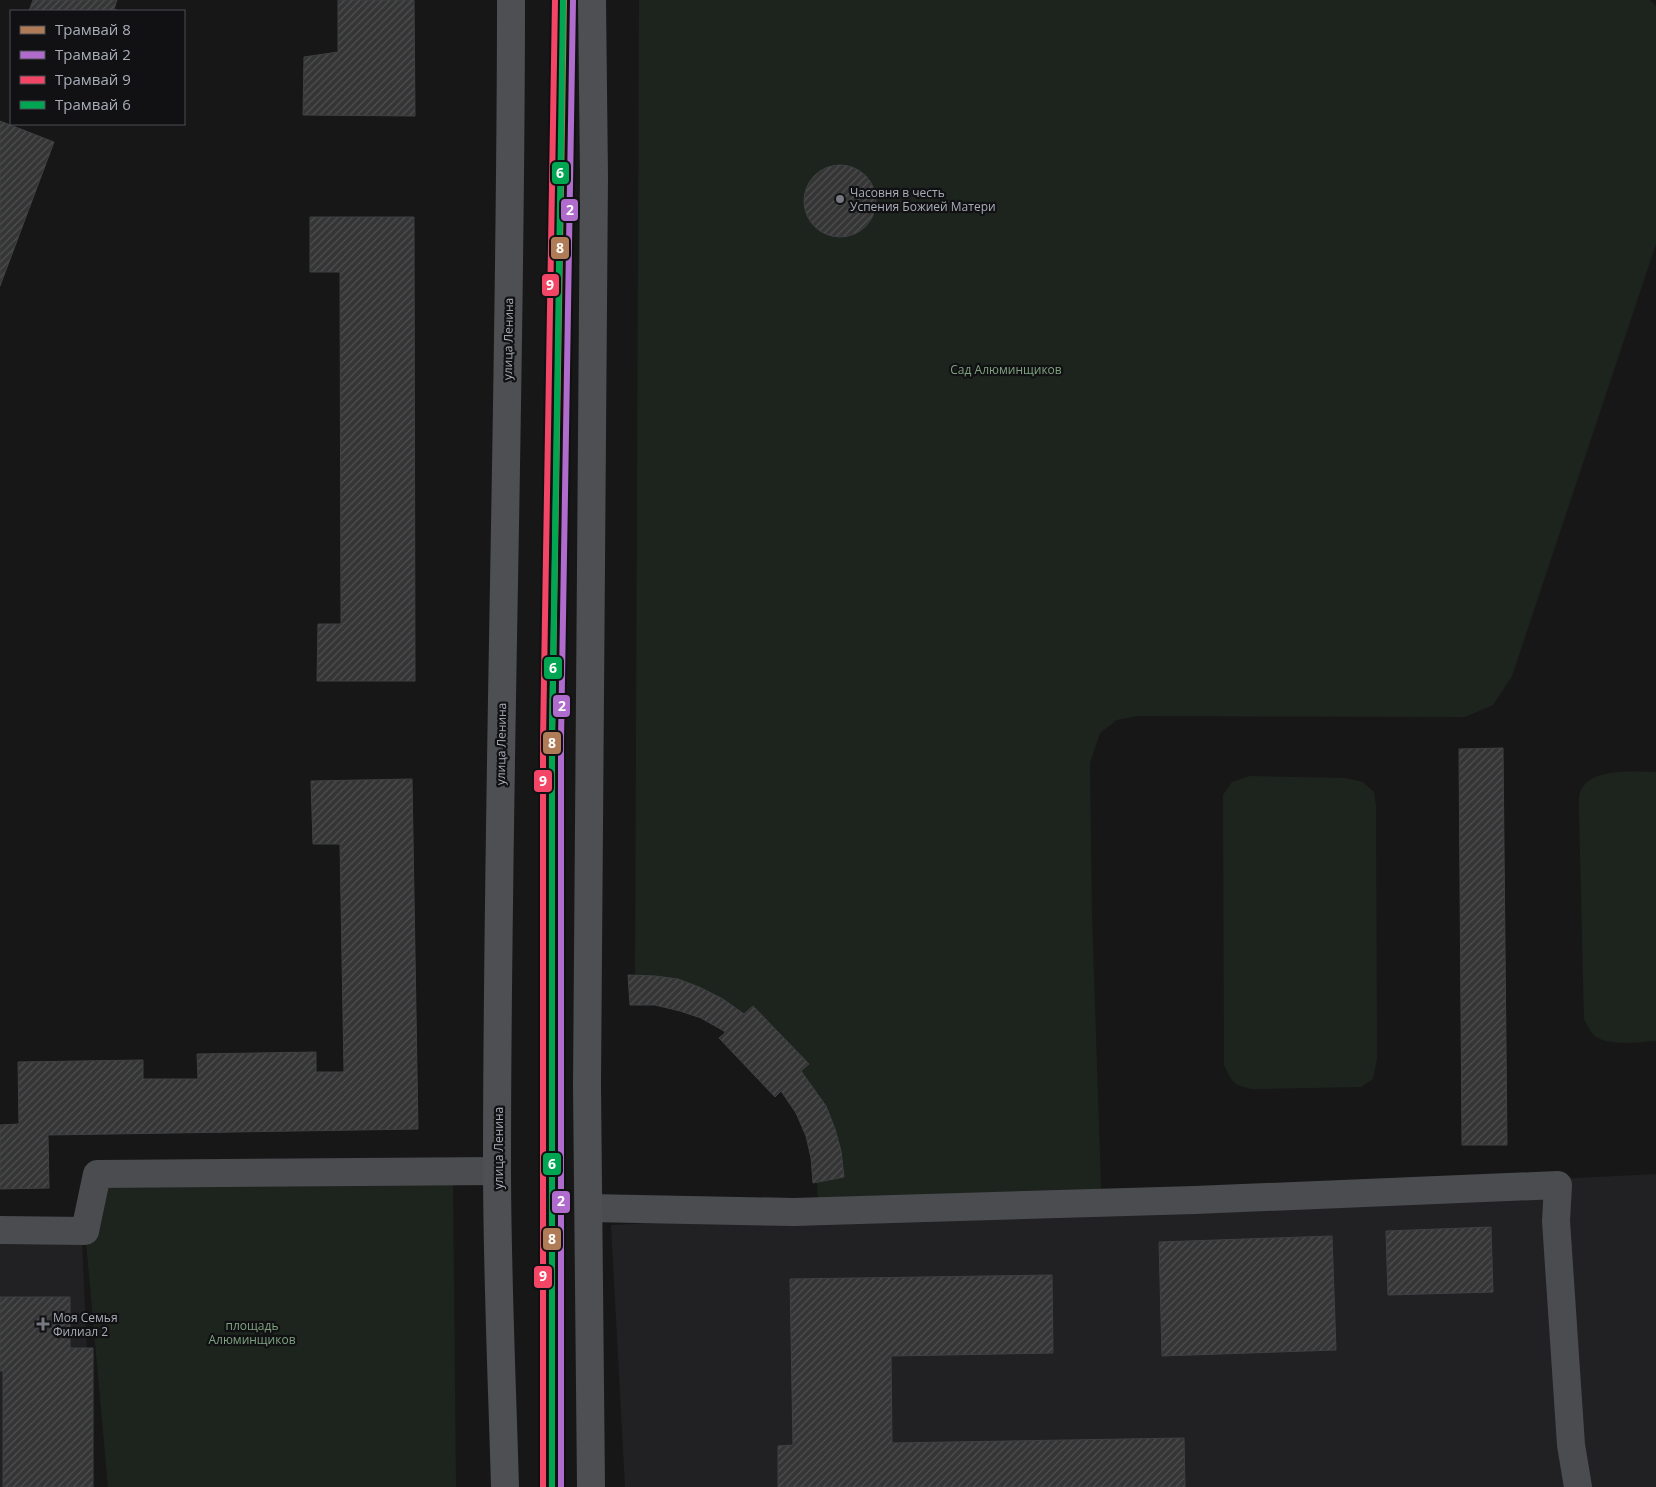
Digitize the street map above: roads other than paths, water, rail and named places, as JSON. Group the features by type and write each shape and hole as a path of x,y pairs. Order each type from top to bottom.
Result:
{"main road":[{"name":"улица Ленина","path":"505,1487 497,1171 500,741 511,171 510,0"},
{"path":"591,1487 587,1076 594,176 592,0"}],"street":[{"path":"0,1230 85,1231 97,1174 497,1171"},
{"path":"589,1208 794,1212 1195,1200 1558,1185 1556,1221 1571,1445 1578,1487"}],"tram line":[{"name":"9","path":"543,1487 543,741 555,0"},
{"name":"6","path":"552,1487 552,741 563,0"},
{"name":"8","path":"552,1487 552,741 564,0"},
{"name":"2","path":"561,1487 561,741 573,0"}],"place":[{"name":"Часовня в честь Успения Божией Матери","path":"840,199"},
{"name":"Моя Семья Филиал 2","path":"43,1324"}],"park label":[{"name":"Сад Алюминщиков","path":"1006,369"},
{"name":"площадь Алюминщиков","path":"252,1332"}]}
